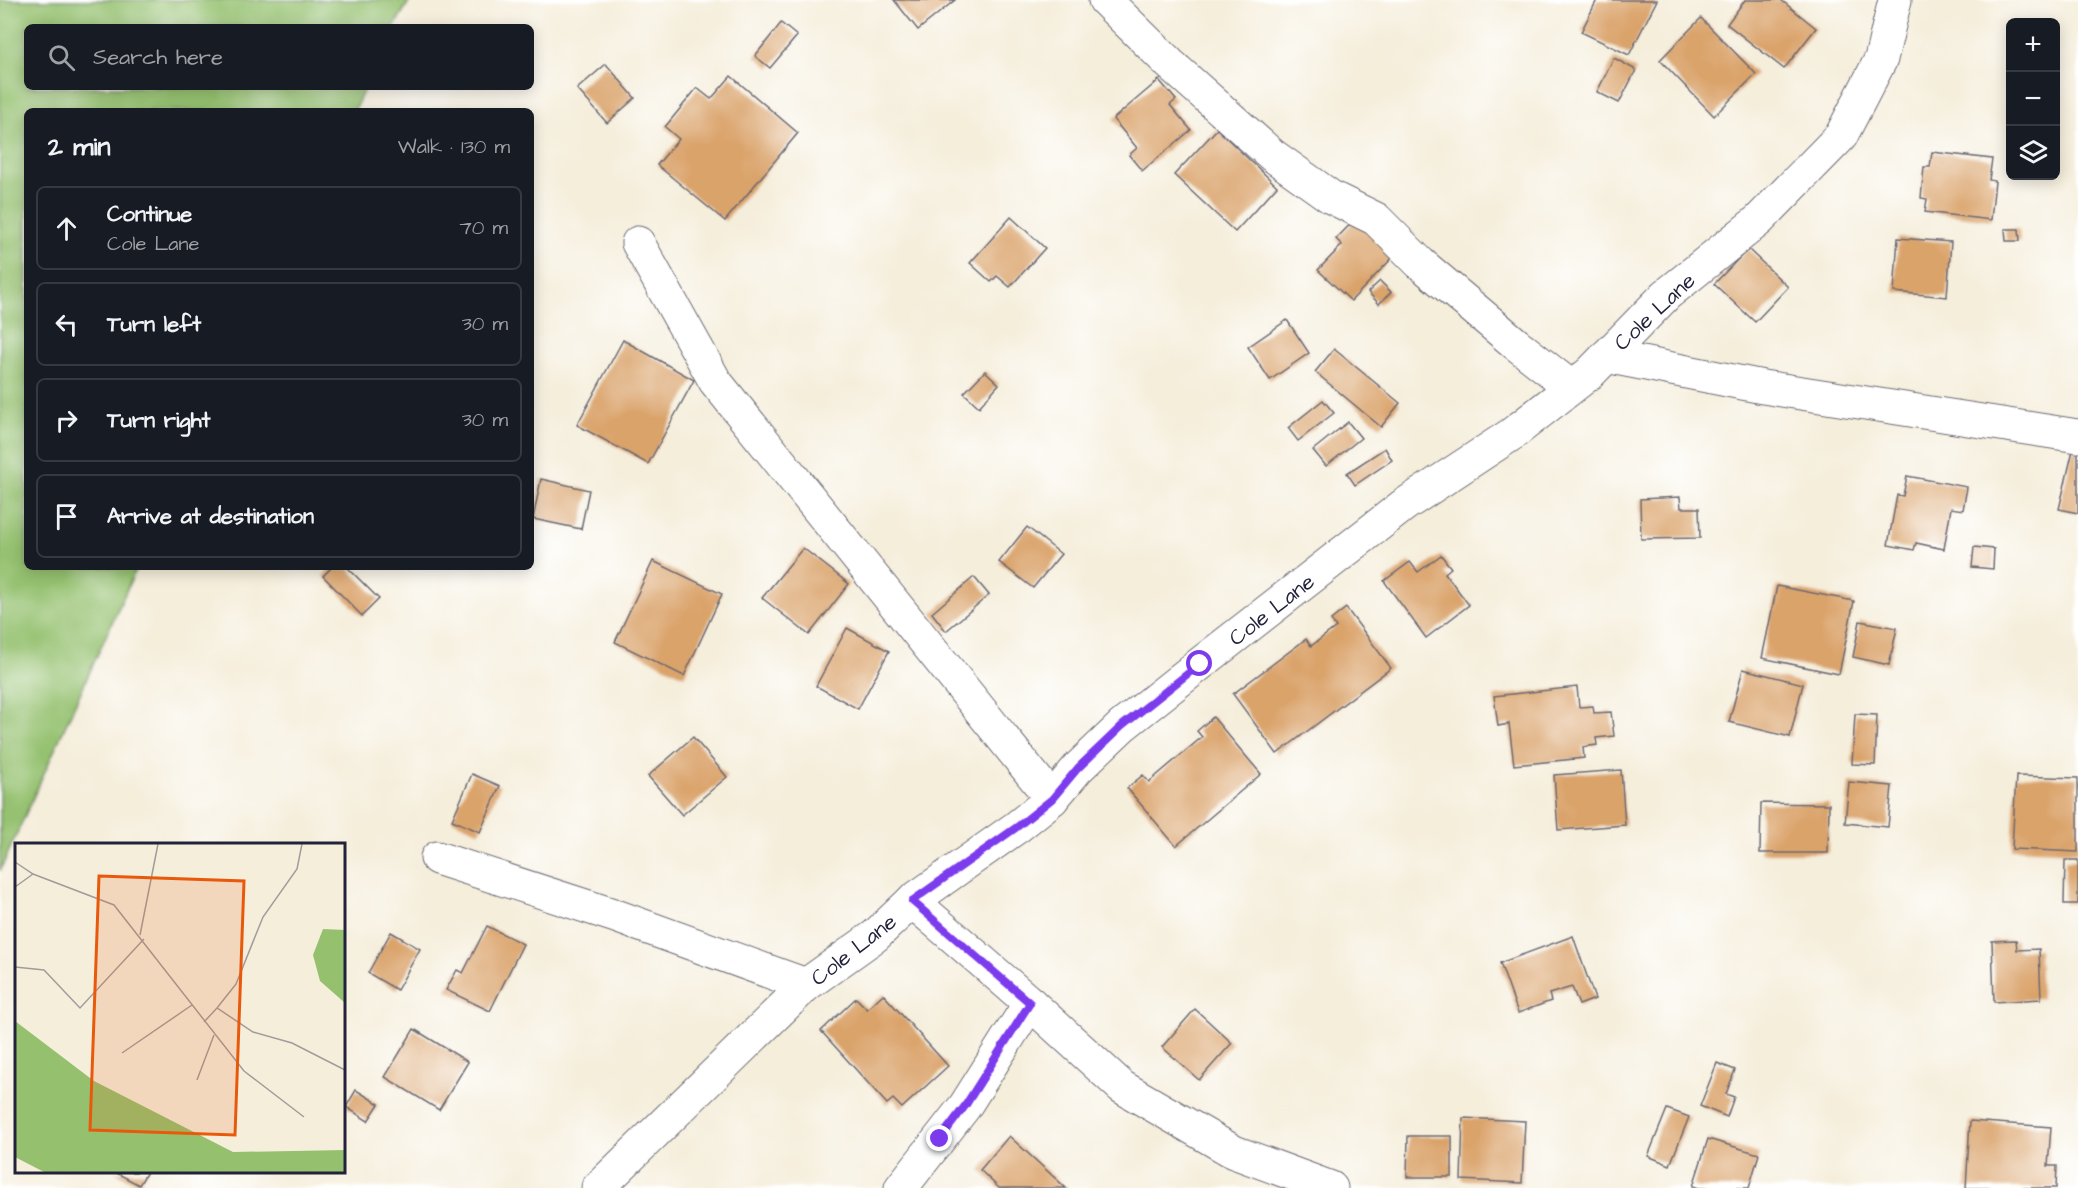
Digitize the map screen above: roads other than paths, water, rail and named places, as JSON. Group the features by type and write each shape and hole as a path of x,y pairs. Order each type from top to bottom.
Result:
{"street":[{"path":"1105,0 1170,64 1272,155 1331,197 1376,219 1420,263 1571,387"},
{"name":"Cole Lane","path":"598,1188 806,985 875,936 912,901 1017,827 1052,799 1078,768 1122,726 1404,505 1512,434 1590,373 1666,295 1759,220 1841,136 1881,59 1895,0"},
{"path":"638,243 716,381 1052,799"},
{"path":"1606,356 1763,387 2078,436"},
{"path":"436,858 613,915 806,985"},
{"path":"912,901 1030,1003 1122,1087 1234,1152 1331,1188"},
{"path":"902,1188 965,1106 1030,1003"}]}
